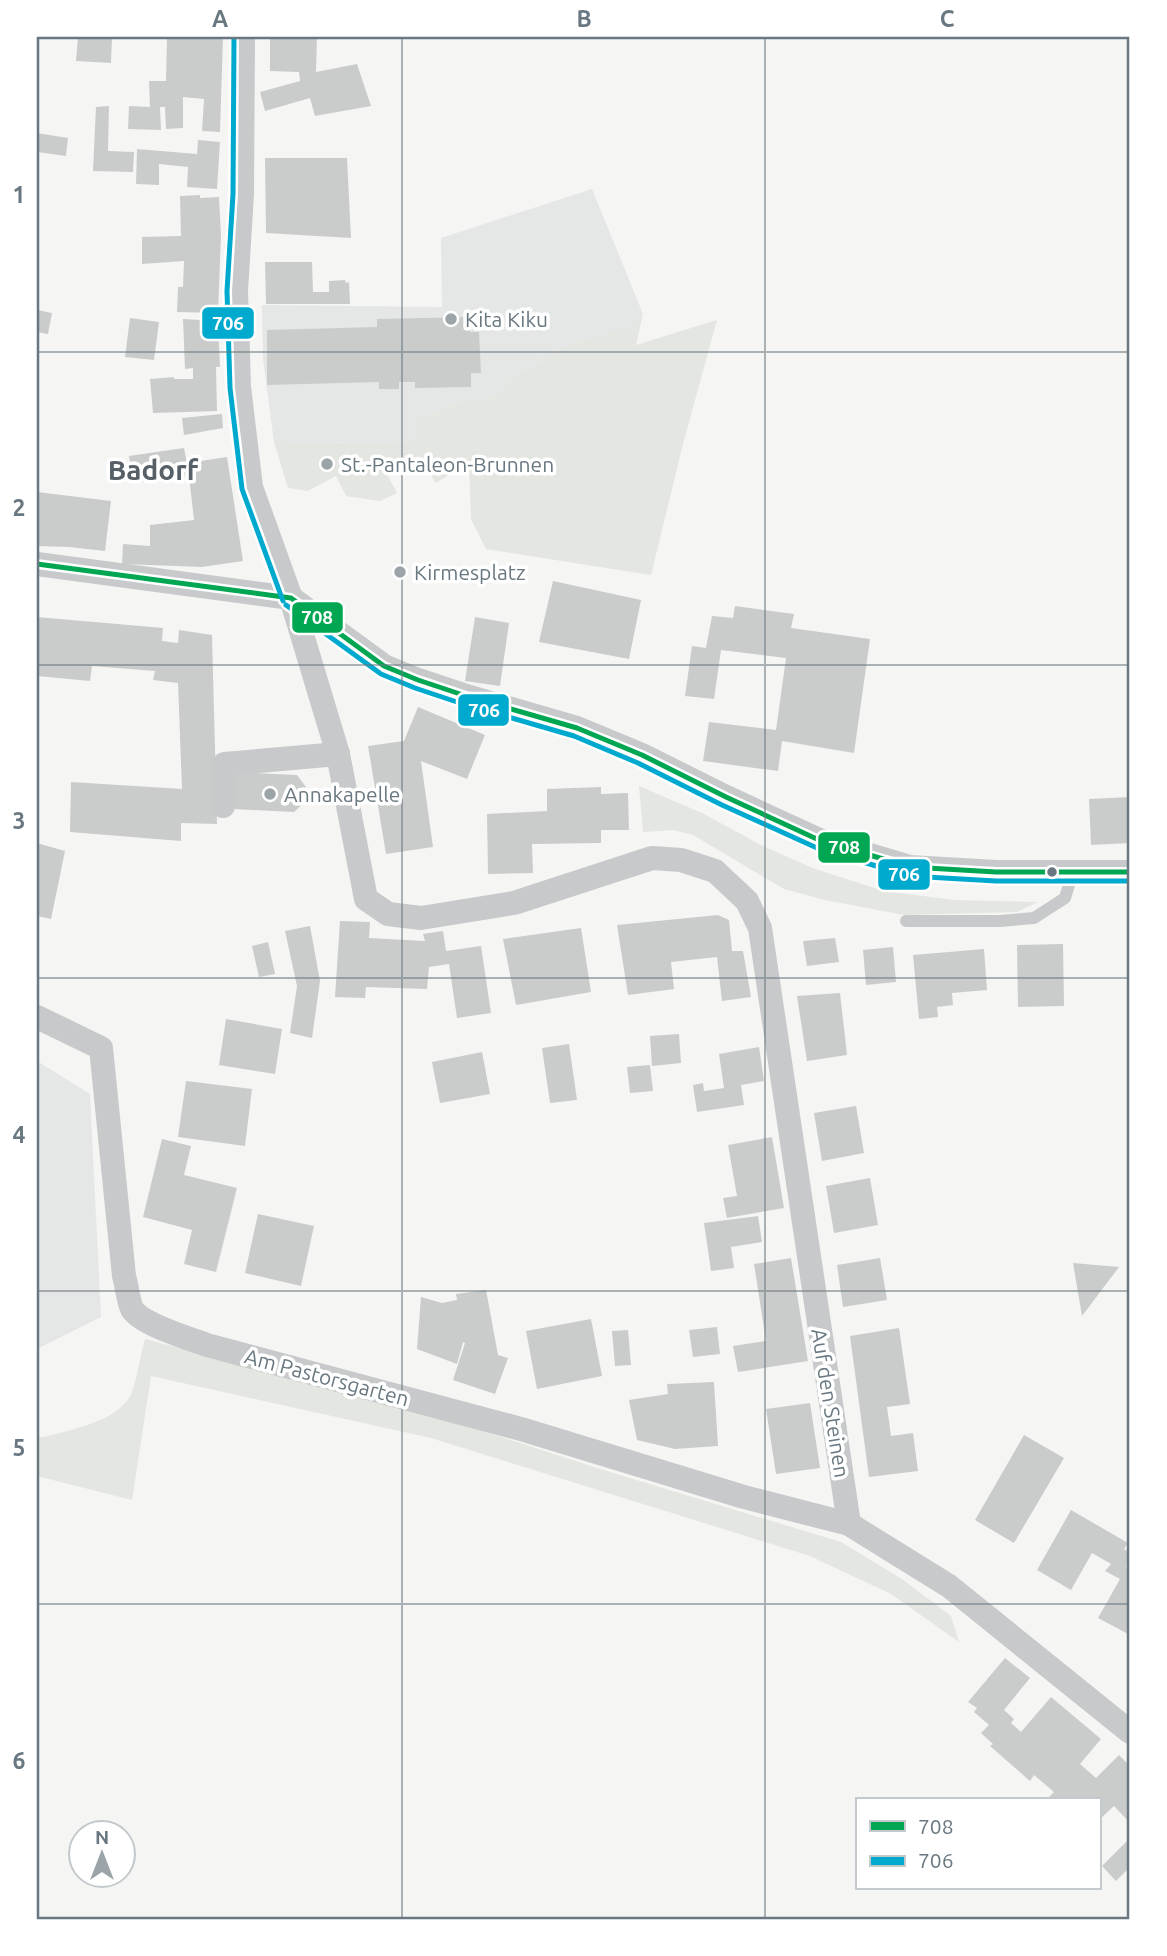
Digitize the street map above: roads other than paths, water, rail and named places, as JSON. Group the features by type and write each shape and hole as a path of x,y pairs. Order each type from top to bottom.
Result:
{"street":[{"name":"Auf den Steinen","path":"243,37 242,194 236,291 239,387 251,487 291,598 338,754 366,899 388,914 421,918 514,902 652,858 681,860 715,871 747,901 760,928 849,1524"},
{"path":"37,564 291,598 384,666 463,695 577,728 642,755 819,840 910,867 996,872 1130,872"},
{"path":"223,806 223,764 338,754"},
{"name":"Am Pastorsgarten","path":"37,1017 102,1048 124,1276 133,1310 142,1317 157,1326 207,1346 521,1429 744,1497 849,1524"},
{"path":"849,1524 949,1586 1130,1731"}],"lane":[{"path":"906,921 1000,921 1034,918 1065,898 1073,872"}],"place":[{"name":"Kita Kiku","path":"451,319"},
{"name":"St.-Pantaleon-Brunnen","path":"327,464"},
{"name":"Kirmesplatz","path":"400,572"},
{"name":"Annakapelle","path":"270,794"}],"district":[{"name":"Badorf","path":"153,469"}]}
